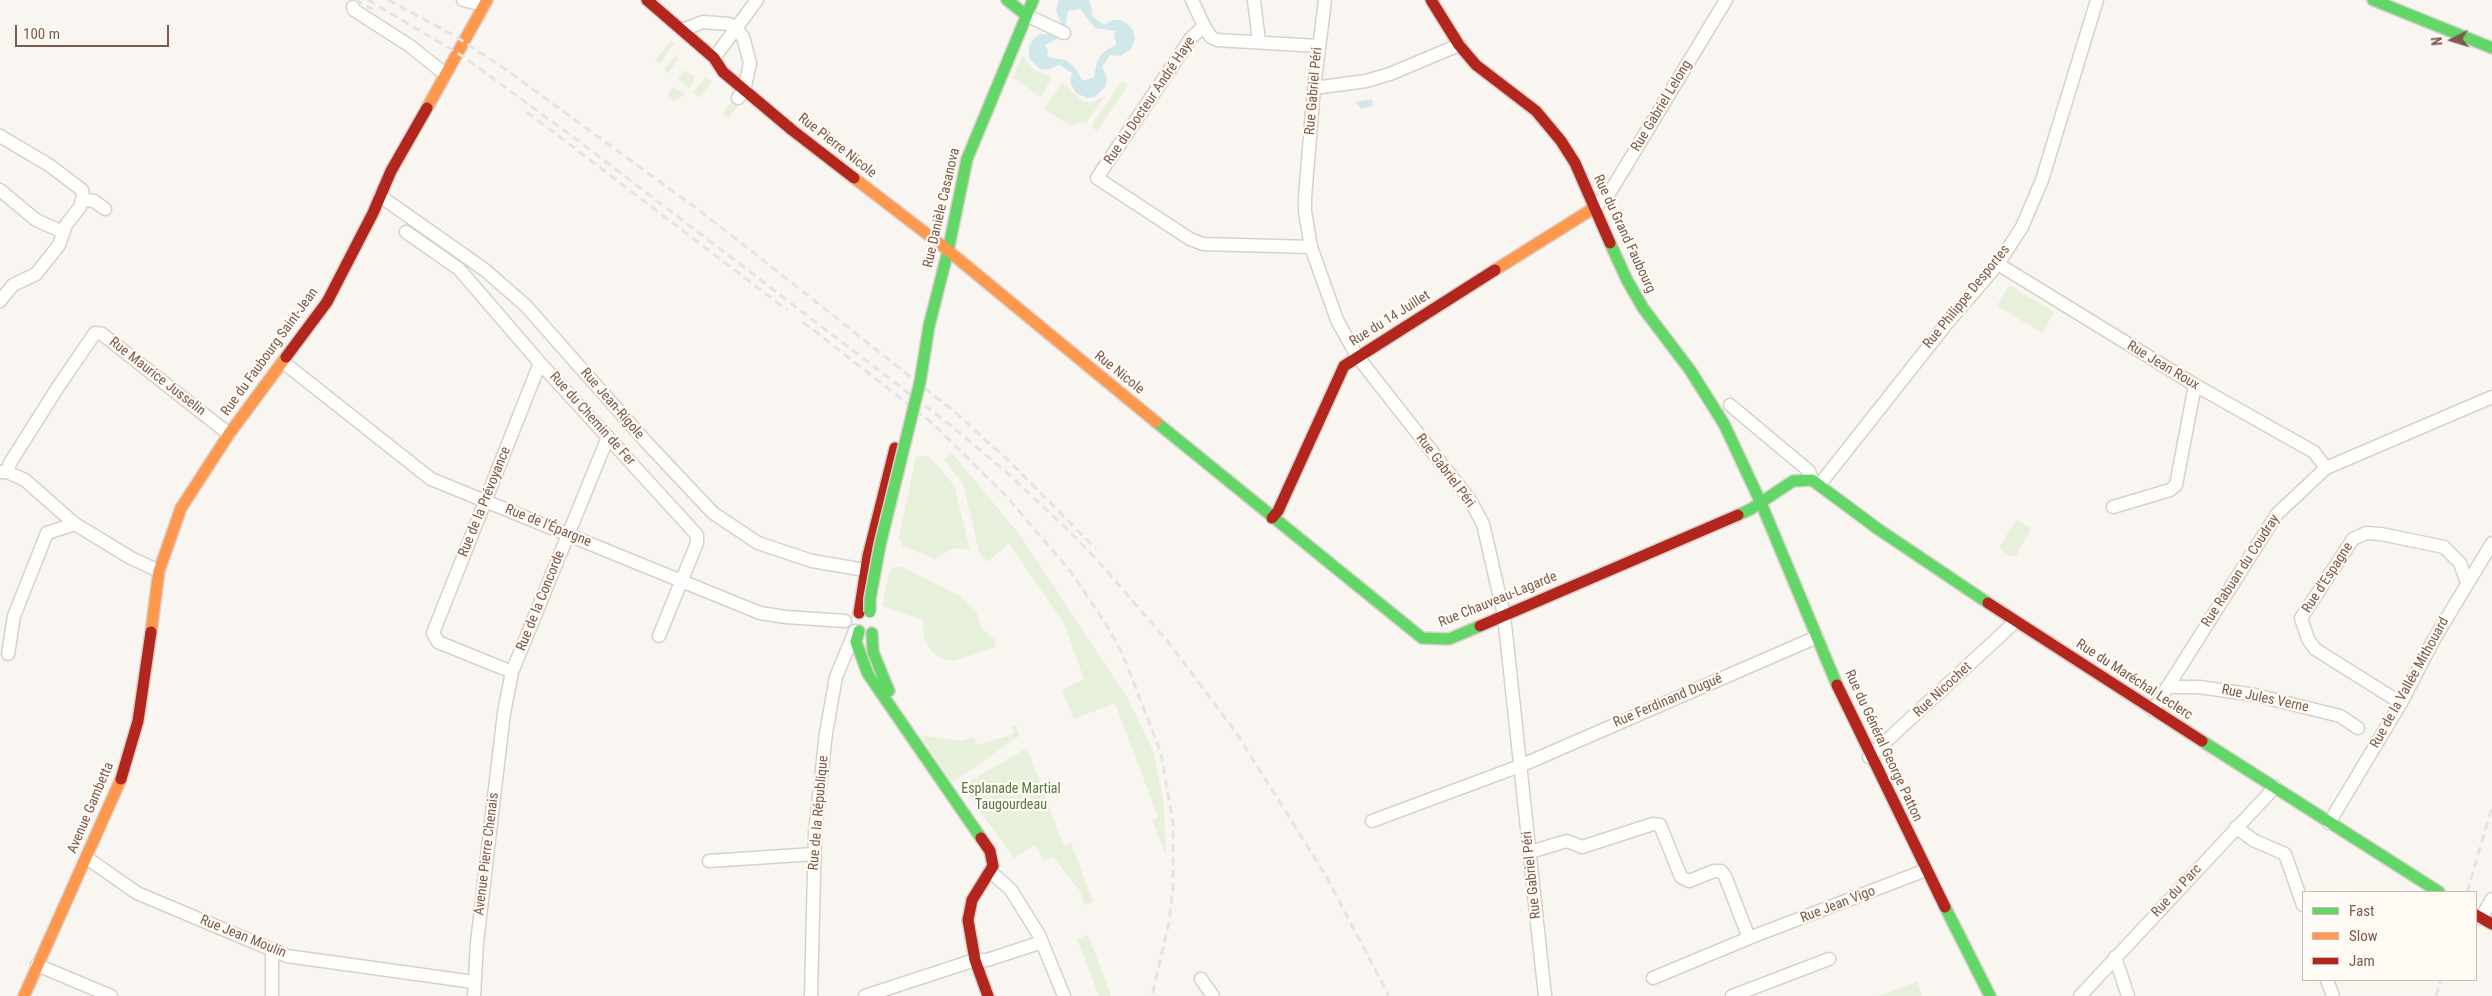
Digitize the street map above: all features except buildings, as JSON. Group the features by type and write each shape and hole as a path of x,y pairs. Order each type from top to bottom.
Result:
{"main road":[{"name":"Rue Pierre Nicole","path":"647,0 714,58 741,94 948,251"},
{"path":"1007,0 1026,15"},
{"name":"Rue Danièle Casanova","path":"857,621 866,570 905,406 929,326 948,251 967,159 1033,0"},
{"name":"Rue du Grand Faubourg","path":"1432,0 1459,46 1476,65 1536,112 1561,141 1575,163 1594,208 1643,308 1690,370 1724,424 1761,504"},
{"path":"2373,0 2492,48"},
{"name":"Rue du Faubourg Saint-Jean","path":"152,620 158,571 181,508 229,434 327,302 391,171 486,3"},
{"name":"Rue du 14 Juillet","path":"1272,518 1278,511 1340,372 1357,356 1594,208"},
{"name":"Rue Nicole","path":"948,251 1272,518"},
{"name":"Rue Danièle Casanova","path":"857,621 870,599 880,545 920,382 929,326"},
{"path":"1752,483 1786,486 1793,481 1816,482"},
{"name":"Rue du Maréchal Leclerc","path":"1816,482 1878,529 2015,622 2437,891"},
{"name":"Rue Chauveau-Lagarde","path":"1272,518 1422,638 1449,639 1761,504 1786,486"},
{"name":"Rue du Général George Patton","path":"1761,504 1846,708 1990,996"},
{"name":"Avenue Gambetta","path":"24,996 119,787 138,721 152,620"},
{"path":"857,621 878,621 877,628 872,633 867,634 857,621"},
{"path":"857,621 856,642 868,674 990,851 993,860 990,870 972,900 968,920 975,960 988,996"},
{"path":"872,633 873,652 898,717"}],"street":[{"path":"464,0 486,3"},
{"path":"714,58 757,0"},
{"path":"1192,0 1204,26 1211,37 1217,40 1318,46"},
{"path":"1254,0 1259,42"},
{"name":"Rue Gabriel Péri","path":"1324,0 1314,88 1305,211 1311,247 1337,320 1357,356 1470,500 1483,524 1504,615 1545,996"},
{"name":"Rue Gabriel Lelong","path":"1594,208 1610,192 1726,0"},
{"name":"Rue Philippe Desportes","path":"1816,482 1998,264 2022,227 2042,180 2097,0"},
{"path":"353,8 410,46 445,74"},
{"path":"1026,15 1061,31"},
{"path":"682,30 703,22 729,24 736,28 743,37 750,62 741,94"},
{"name":"Rue du Docteur André Haye","path":"1204,26 1190,38 1097,178 1190,239 1203,244 1311,247"},
{"path":"1314,88 1366,81 1390,74 1459,46"},
{"path":"0,136 49,164 82,190 83,199 63,232 59,245 36,274 20,281 0,299"},
{"path":"0,190 36,220 63,232"},
{"name":"Rue Jean-Rigole","path":"380,196 485,270 526,306 648,444 713,513 758,543 812,561 866,570"},
{"path":"83,199 94,202 105,209"},
{"name":"Rue du Chemin de Fer","path":"406,232 459,269 540,363 697,535 697,543 659,636"},
{"name":"Rue Jean Roux","path":"1998,264 2194,385 2314,452 2322,460 2326,468"},
{"name":"Rue Maurice Jusselin","path":"3,472 95,333 102,334 229,434"},
{"name":"Rue de l'Épargne","path":"283,362 431,480 682,579 760,612 786,618 857,621"},
{"name":"Rue de la Prévoyance","path":"512,672 438,642 433,632 540,363"},
{"path":"2113,507 2170,490 2176,486 2194,385"},
{"name":"Rue Rabuan du Coudray","path":"2153,710 2277,514 2326,468 2492,397"},
{"path":"1730,405 1809,471 1816,482"},
{"name":"Rue de la Concorde","path":"504,713 512,672 608,437"},
{"path":"3,472 25,480 75,524 131,558 158,571"},
{"path":"8,654 14,616 47,533 75,524"},
{"name":"Rue d'Espagne","path":"2402,703 2315,649 2308,639 2301,618 2353,539 2366,534 2381,534 2444,547 2460,564 2467,583"},
{"name":"Rue de la Vallée Mithouard","path":"2329,823 2402,703 2433,641 2492,543"},
{"name":"Rue de la République","path":"812,996 814,854 826,733 836,677 857,621"},
{"name":"Rue Nicochet","path":"1869,756 2015,622"},
{"name":"Rue Ferdinand Dugué","path":"1372,821 1520,766 1817,637"},
{"name":"Rue Jules Verne","path":"2167,687 2199,687 2255,695 2340,716 2358,728"},
{"name":"Avenue Pierre Chenais","path":"474,996 504,713"},
{"name":"Rue du Parc","path":"2080,996 2275,787"},
{"path":"1530,852 1567,841 1582,847 1653,824 1660,825 1681,877 1689,881 1714,871 1720,871 1725,876 1749,938"},
{"path":"2236,827 2253,840 2285,854 2302,902"},
{"path":"709,861 814,854"},
{"name":"Rue Jean Moulin","path":"87,858 137,893 287,956 474,982"},
{"path":"990,870 1011,890 1042,942 1064,996"},
{"name":"Rue Jean Vigo","path":"1653,978 1749,938 1926,870"},
{"path":"2483,919 2492,899"},
{"path":"864,996 975,960 988,960 1042,942"},
{"path":"272,950 272,996"},
{"path":"2116,957 2128,996"},
{"path":"1732,996 1829,959"},
{"path":"37,965 111,996"},
{"path":"1201,979 1213,996"},
{"path":"2327,981 2329,995"}],"green space":[{"path":"671,40 675,43 660,64 655,60"},
{"path":"675,55 679,58 668,73 664,70"},
{"path":"1023,56 1031,68 1052,77 1041,97 1013,77"},
{"path":"685,70 695,77 690,88 678,79"},
{"path":"706,77 712,82 699,98 693,93"},
{"path":"1122,81 1128,85 1097,131 1091,126"},
{"path":"1062,83 1083,102 1093,102 1105,96 1086,123 1083,121 1072,127 1044,109"},
{"path":"673,87 685,94 674,101 667,94"},
{"path":"732,101 738,106 728,118 723,113"},
{"path":"2009,285 2054,312 2042,333 1997,306"},
{"path":"952,453 1019,534 1127,697 1153,750 1164,806 1166,856 1152,820 1158,817 1115,703 1074,719 1062,690 1084,679 1064,623 1009,544 987,562 979,552 963,483 944,460"},
{"path":"929,456 954,485 970,550 959,548 949,550 936,559 902,546 899,537 916,457"},
{"path":"2018,520 2029,527 2030,531 2016,556 2012,557 2001,550 2000,546 2015,521"},
{"path":"899,566 957,594 976,611 981,627 995,640 996,647 954,661 943,659 933,653 924,640 923,620 882,606 890,570"},
{"path":"1016,725 1019,736 952,783 920,735 959,741 974,737 976,745 1014,734 1012,726"},
{"name":"Esplanade Martial Taugourdeau","path":"1027,748 1064,846 1071,843 1093,902 1084,905 1080,891 1053,857 1044,861 1035,845 1014,858 962,786"},
{"path":"1088,935 1110,996 1099,996 1077,939"},
{"path":"1917,982 1922,996 1879,996"}],"water":[{"path":"1059,0 1089,0 1092,16 1104,25 1113,20 1121,20 1133,30 1135,38 1131,49 1120,56 1110,55 1102,67 1107,78 1106,86 1095,97 1087,98 1076,93 1070,82 1072,73 1059,65 1048,70 1040,69 1029,58 1029,46 1033,39 1040,34 1052,34 1061,22 1056,11","holes":["1080,9 1095,28 1115,31 1114,38 1117,44 1101,54 1094,77 1083,81 1075,68 1066,60 1047,57 1048,51 1045,45 1060,37 1065,29 1068,11"]},
{"path":"1372,99 1373,106 1360,109 1356,102"}],"railway":[{"path":"355,0 373,9"},
{"path":"368,0 464,57 584,145 949,424 1005,471 1068,530 1098,561 1169,643 1237,734 1326,876 1389,996"},
{"path":"388,0 455,36 505,69 700,211 956,413 1012,464 1096,549"},
{"path":"527,112 787,310"},
{"path":"803,322 931,422 1007,497 1071,572 1106,624 1122,653 1161,753 1173,823 1173,886 1169,922 1152,996"},
{"path":"2467,891 2492,807"},
{"path":"2436,996 2441,981"}],"traffic: fast":[{"path":"1007,0 1026,15"},
{"path":"929,326 948,251 967,159 1033,0"},
{"path":"2373,0 2492,48"},
{"path":"1610,243 1627,280 1643,308 1690,370 1724,424 1761,503 1837,685"},
{"path":"870,612 870,599 880,545 920,382 929,326"},
{"path":"1156,422 1422,638 1449,639 1480,626"},
{"path":"1738,515 1751,509 1793,481 1812,480 1878,529 1988,603"},
{"path":"859,631 856,642 868,674 981,838"},
{"path":"872,633 873,652 889,691"},
{"path":"2202,741 2437,891"},
{"path":"1945,907 1990,996"}],"traffic: slow":[{"path":"427,108 487,0"},
{"path":"854,178 940,244 1156,422"},
{"path":"1495,270 1594,208"},
{"path":"151,632 159,571 181,508 229,434 286,357"},
{"path":"24,996 121,779"}],"traffic: jam":[{"path":"647,0 714,58 723,72 792,130 854,178"},
{"path":"1431,0 1459,45 1476,65 1536,111 1561,141 1575,163 1610,243"},
{"path":"286,357 327,302 373,213 391,171 427,108"},
{"path":"1272,518 1278,511 1344,366 1495,270"},
{"path":"859,613 868,556 895,448"},
{"path":"1480,626 1738,515"},
{"path":"1988,603 2202,741"},
{"path":"121,779 138,721 151,632"},
{"path":"1837,685 1945,907"},
{"path":"981,838 990,851 993,866 972,900 968,920 975,960 988,996"},
{"path":"2477,916 2492,924"}]}
